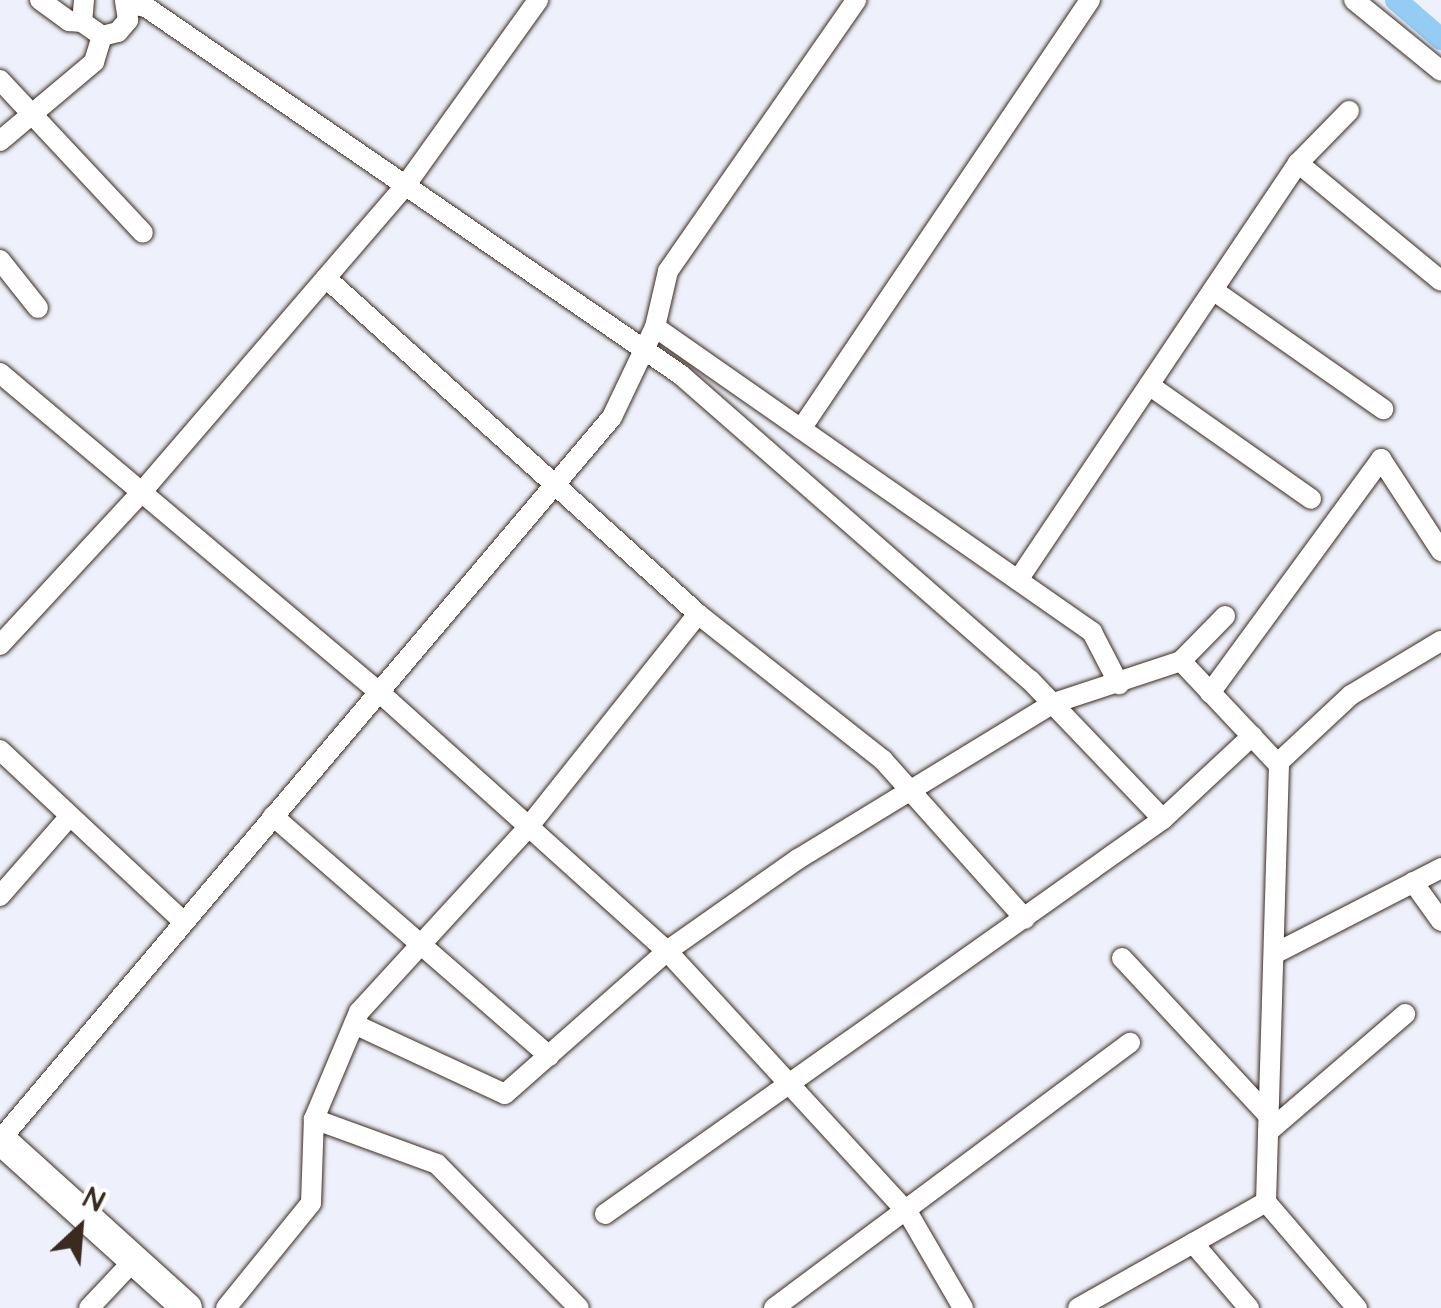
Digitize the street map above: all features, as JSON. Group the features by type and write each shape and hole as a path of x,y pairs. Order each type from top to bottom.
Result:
{"street":[{"path":"40,0 69,21 82,22 102,36 118,32 128,20 126,2 146,7 646,348 1054,704 1163,819"},
{"path":"82,22 84,0"},
{"path":"0,645 140,494 405,186 538,0"},
{"path":"188,1308 0,1140 612,417 656,327 668,270 856,0"},
{"path":"801,429 1090,0"},
{"path":"1354,0 1441,71"},
{"path":"0,141 94,62 102,36"},
{"path":"0,80 143,232"},
{"path":"1018,580 1298,163 1349,110"},
{"path":"1298,163 1441,281"},
{"path":"0,260 38,308"},
{"path":"326,278 698,614 883,760 1025,918"},
{"path":"1213,290 1383,408"},
{"path":"656,327 1092,632 1119,684"},
{"path":"0,373 378,692 526,830 668,951 908,1213 963,1308"},
{"path":"1149,385 1311,499"},
{"path":"1210,692 1381,459 1441,551"},
{"path":"226,1308 311,1202 314,1119 354,1024 526,830 698,614"},
{"path":"354,1024 505,1094 668,951 911,790 1054,704 1181,661 1225,616"},
{"path":"1278,764 1351,695 1441,641"},
{"path":"1181,661 1278,764 1266,1202 1356,1308"},
{"path":"605,1214 1163,819 1252,736"},
{"path":"0,750 184,922"},
{"path":"0,896 70,816"},
{"path":"274,816 548,1056"},
{"path":"1274,954 1441,868"},
{"path":"1413,882 1441,921"},
{"path":"1122,958 1268,1124"},
{"path":"1268,1124 1406,1014"},
{"path":"774,1308 908,1213 1130,1043"},
{"path":"314,1119 437,1164 579,1308"},
{"path":"1079,1308 1266,1202"},
{"path":"1193,1243 1249,1308"},
{"path":"89,1308 134,1260"}],"waterway":[{"path":"1396,0 1441,39"}]}
